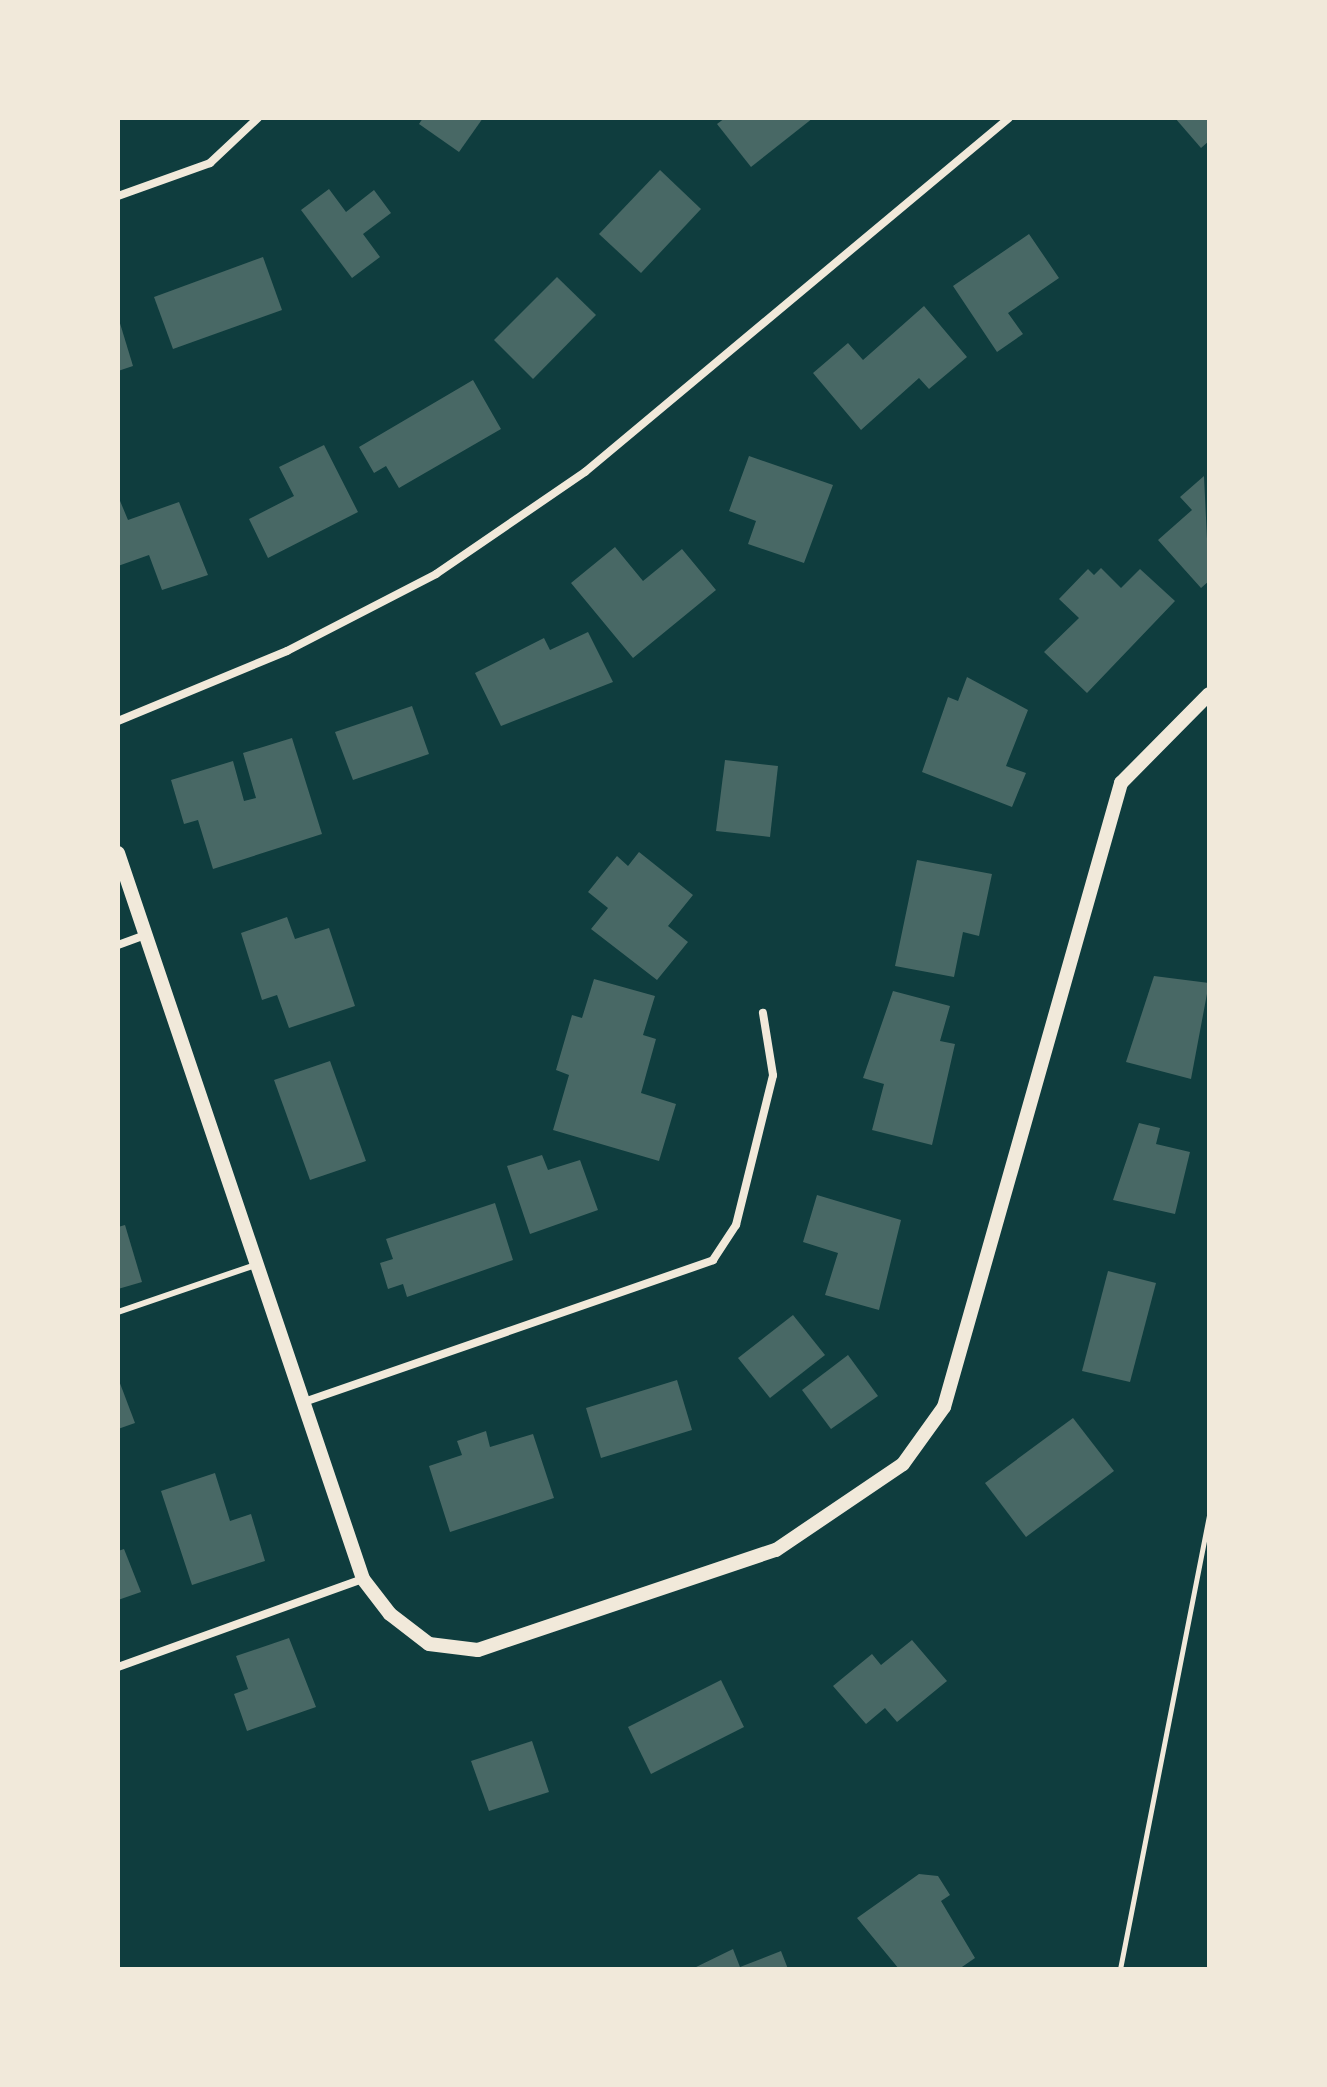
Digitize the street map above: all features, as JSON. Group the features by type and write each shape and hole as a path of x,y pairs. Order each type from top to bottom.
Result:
{"street":[{"path":"118,196 210,163 258,118"},
{"path":"118,721 287,651 436,574 585,472 1009,118"},
{"path":"118,853 363,1579 390,1614 429,1644 478,1650 776,1550 903,1464 944,1407 1121,783 1209,694"},
{"path":"118,945 145,935"},
{"path":"304,1402 713,1260 736,1225 773,1075 763,1013"},
{"path":"118,1667 363,1579"}],"lane":[{"path":"118,1312 258,1264"}],"path":[{"path":"1120,1969 1209,1516"}],"building":[{"path":"423,118 483,118 459,152 419,124"},
{"path":"725,118 813,118 751,167 717,124"},
{"path":"1175,118 1209,118 1209,141 1201,148"},
{"path":"660,170 701,209 641,273 599,234"},
{"path":"329,189 346,212 374,190 391,213 363,234 380,257 352,278 301,210"},
{"path":"1029,234 1059,278 1008,313 1023,334 997,352 953,286"},
{"path":"263,257 282,310 173,349 154,297"},
{"path":"557,277 596,315 533,379 494,340"},
{"path":"924,306 967,357 929,389 919,378 861,430 813,373 848,343 863,360"},
{"path":"118,321 133,366 118,371"},
{"path":"473,380 501,429 399,488 386,466 374,473 359,447"},
{"path":"324,445 358,512 268,558 249,519 294,496 279,467"},
{"path":"749,456 833,485 804,563 748,544 756,521 729,511"},
{"path":"1204,476 1209,581 1201,588 1158,540 1192,510 1180,497"},
{"path":"118,496 128,520 179,502 208,575 162,590 149,555 118,566"},
{"path":"615,547 643,581 682,549 716,590 633,658 571,583"},
{"path":"1101,568 1121,588 1140,569 1175,601 1087,693 1044,652 1079,618 1059,599 1088,569 1094,575"},
{"path":"588,632 613,682 501,726 475,673 544,638 550,650"},
{"path":"967,677 1028,710 1006,766 1026,773 1012,807 922,772 948,697 958,701"},
{"path":"412,706 429,754 353,780 335,732"},
{"path":"292,738 322,834 213,869 198,820 184,824 171,780 233,761 244,801 256,798 243,753"},
{"path":"725,760 778,766 770,837 716,831"},
{"path":"639,852 693,895 668,926 688,942 657,980 591,929 608,908 588,892 617,856 628,866"},
{"path":"917,860 992,874 979,936 963,932 954,977 895,966"},
{"path":"287,917 295,939 329,928 355,1006 289,1028 277,995 262,1000 241,933"},
{"path":"1154,976 1209,983 1191,1079 1126,1062"},
{"path":"594,979 655,996 643,1035 656,1039 641,1093 676,1104 659,1161 553,1130 569,1075 556,1070 572,1015 582,1018"},
{"path":"893,991 950,1006 940,1041 955,1044 932,1145 872,1130 884,1084 863,1078"},
{"path":"330,1061 366,1161 310,1180 274,1080"},
{"path":"1139,1123 1160,1128 1156,1144 1190,1152 1175,1214 1113,1200"},
{"path":"542,1155 548,1170 580,1160 598,1210 530,1234 507,1166"},
{"path":"817,1195 901,1220 879,1310 825,1295 838,1253 803,1242"},
{"path":"495,1203 513,1260 407,1297 403,1284 388,1289 380,1263 393,1259 386,1239"},
{"path":"125,1225 142,1282 118,1289 118,1227"},
{"path":"1108,1271 1156,1283 1130,1382 1082,1371"},
{"path":"793,1315 825,1355 770,1398 738,1358"},
{"path":"848,1355 878,1396 831,1429 802,1390"},
{"path":"118,1378 135,1423 118,1429"},
{"path":"677,1380 692,1430 601,1458 586,1408"},
{"path":"1073,1418 1114,1471 1026,1537 985,1483"},
{"path":"486,1431 490,1447 533,1434 554,1498 450,1532 429,1466 462,1455 457,1441"},
{"path":"215,1473 230,1521 251,1514 265,1561 192,1585 161,1491"},
{"path":"124,1549 141,1592 118,1600 118,1551"},
{"path":"289,1638 316,1707 247,1731 234,1694 248,1689 236,1656"},
{"path":"912,1640 947,1681 897,1722 885,1708 866,1724 833,1686 872,1654 881,1665"},
{"path":"721,1680 744,1727 651,1774 628,1727"},
{"path":"532,1741 549,1792 489,1811 471,1761"},
{"path":"919,1874 938,1876 950,1895 941,1901 975,1958 959,1969 899,1969 857,1918"},
{"path":"733,1949 740,1967 781,1951 788,1969 692,1969"}]}
